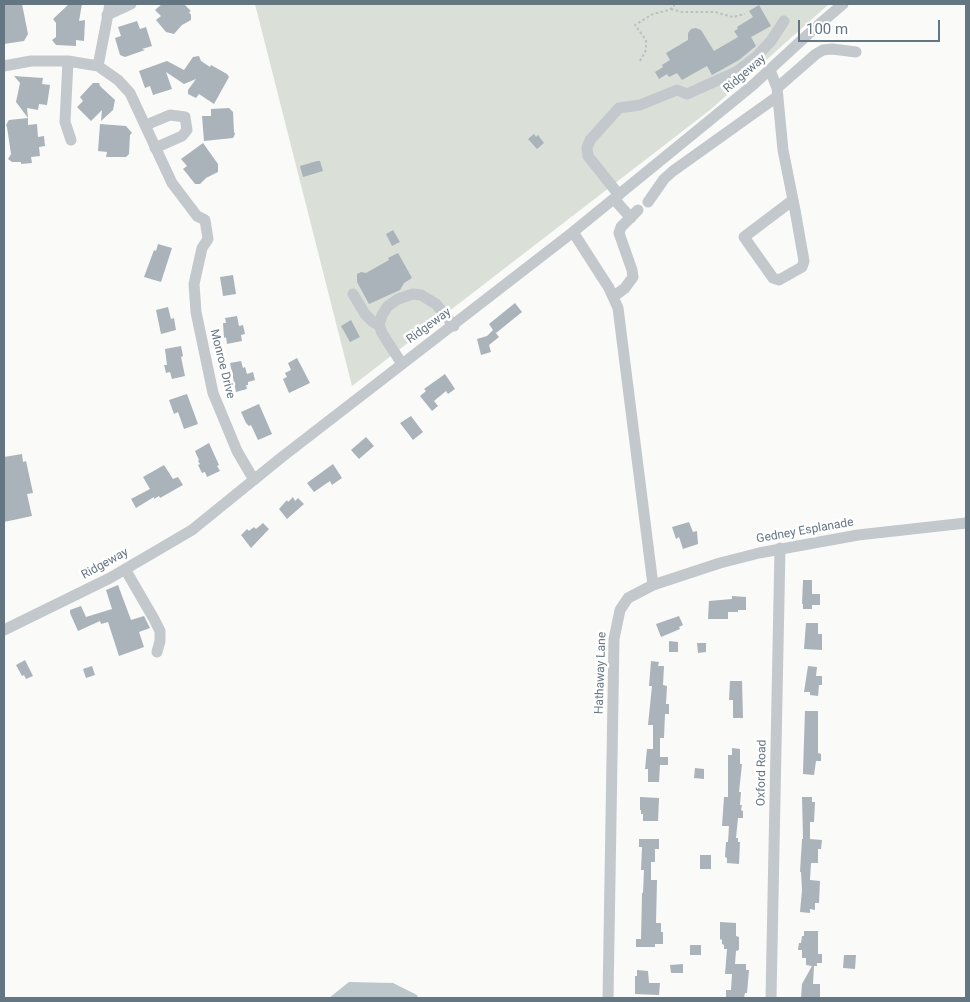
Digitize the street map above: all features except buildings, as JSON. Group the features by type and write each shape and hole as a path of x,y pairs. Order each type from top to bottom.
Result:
{"street":[{"path":"98,66 108,10 131,4"},
{"name":"Ridgeway","path":"4,630 124,569 192,530 573,232 770,70 843,4"},
{"path":"613,296 625,288 633,277 619,237 621,227 634,214 616,197 588,156 587,148 590,140 619,108 640,105 677,90 686,94 736,72 758,56 784,21"},
{"path":"648,202 664,179 673,171 719,138 777,92 816,54 823,50 832,49 856,52"},
{"path":"4,66 31,61 68,61 98,66 118,80 130,93 155,148 182,136 187,130 185,117 170,114 146,125"},
{"path":"68,61 65,122 71,140"},
{"path":"770,70 777,92 783,150 793,200 804,261 802,267 779,280 773,278 744,237 793,200"},
{"path":"707,123 719,138"},
{"name":"Monroe Drive","path":"155,148 172,183 197,216 202,248 194,284 196,312 213,393 237,451 254,480"},
{"path":"573,232 613,296 618,308 653,585"},
{"path":"354,294 365,314 379,325"},
{"path":"402,364 379,325 382,314 388,306 398,299 413,294 421,295 431,300 454,326"},
{"name":"Gedney Esplanade","path":"653,585 720,563 780,548 858,535 966,523"},
{"name":"Oxford Road","path":"771,998 780,548"},
{"path":"124,569 160,631 157,652"},
{"name":"Hathaway Lane","path":"608,998 614,639 620,610 628,598 653,585"}],"path":[{"path":"671,9 674,7 674,4"},
{"path":"640,62 646,50 646,40 635,25 653,14 671,9 682,12 715,12 733,17 745,14"}],"shaded area":[{"path":"255,4 829,4 710,110 352,386"},
{"path":"349,982 393,983 417,995 418,998 329,998"}]}
